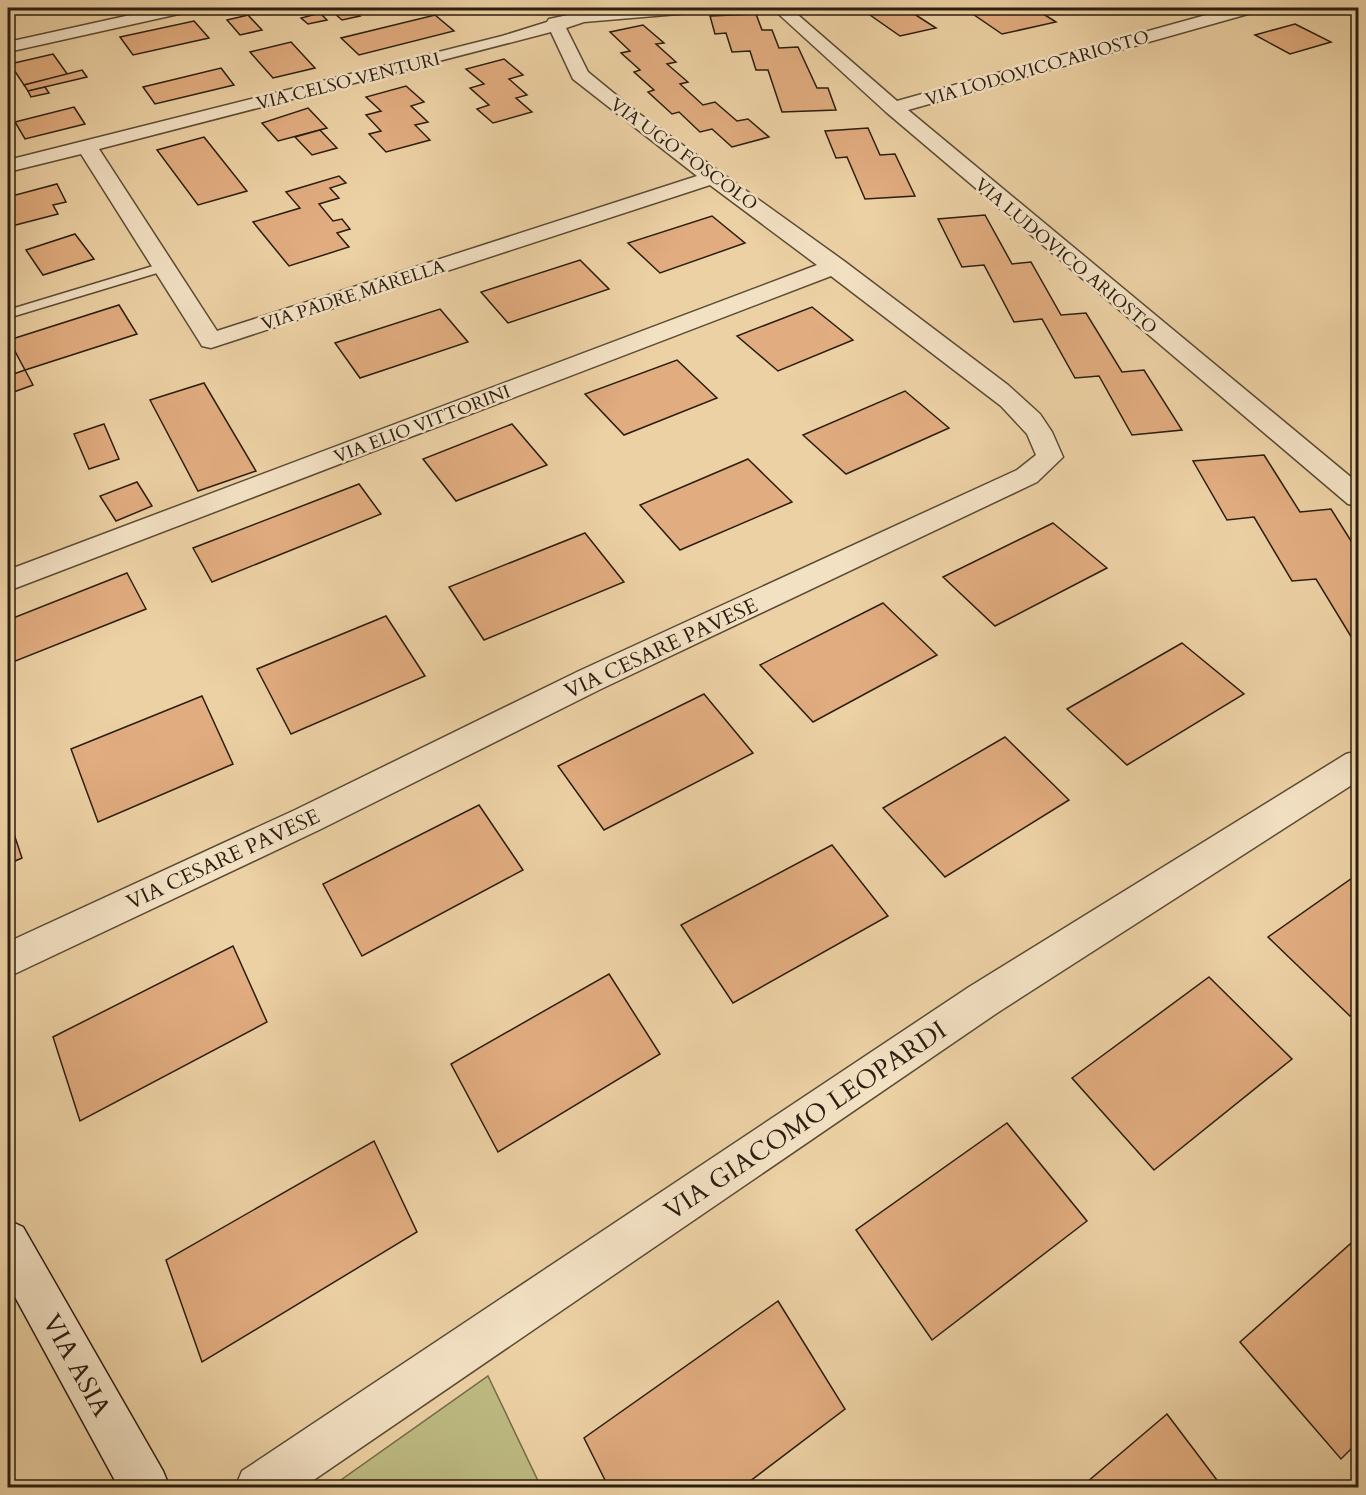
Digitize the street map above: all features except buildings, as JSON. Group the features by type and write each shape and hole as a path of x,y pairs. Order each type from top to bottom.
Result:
{"street":[{"path":"8,47 183,8"},
{"name":"VIA CELSO VENTURI","path":"8,166 508,40 582,16 690,8"},
{"name":"VIA LUDOVICO ARIOSTO","path":"780,8 828,46 893,108 1087,274 1359,497"},
{"name":"VIA LODOVICO ARIOSTO","path":"893,108 1249,8"},
{"name":"VIA UGO FOSCOLO","path":"555,23 580,75 631,117 836,266"},
{"name":"VIA PADRE MARELLA","path":"87,147 211,341 715,177"},
{"name":"VIA ELIO VITTORINI","path":"8,581 836,266"},
{"name":"VIA CESARE PAVESE","path":"8,960 307,820 590,680 1027,476 1050,457 1046,441 1025,415 1001,393 836,266"},
{"name":"VIA GIACOMO LEOPARDI","path":"259,1488 983,1000 1359,764"},
{"name":"VIA ASIA","path":"8,1242 146,1488"}],"lane":[{"path":"8,314 163,267"}],"shaded area":[{"path":"488,1376 541,1487 331,1487"}]}
